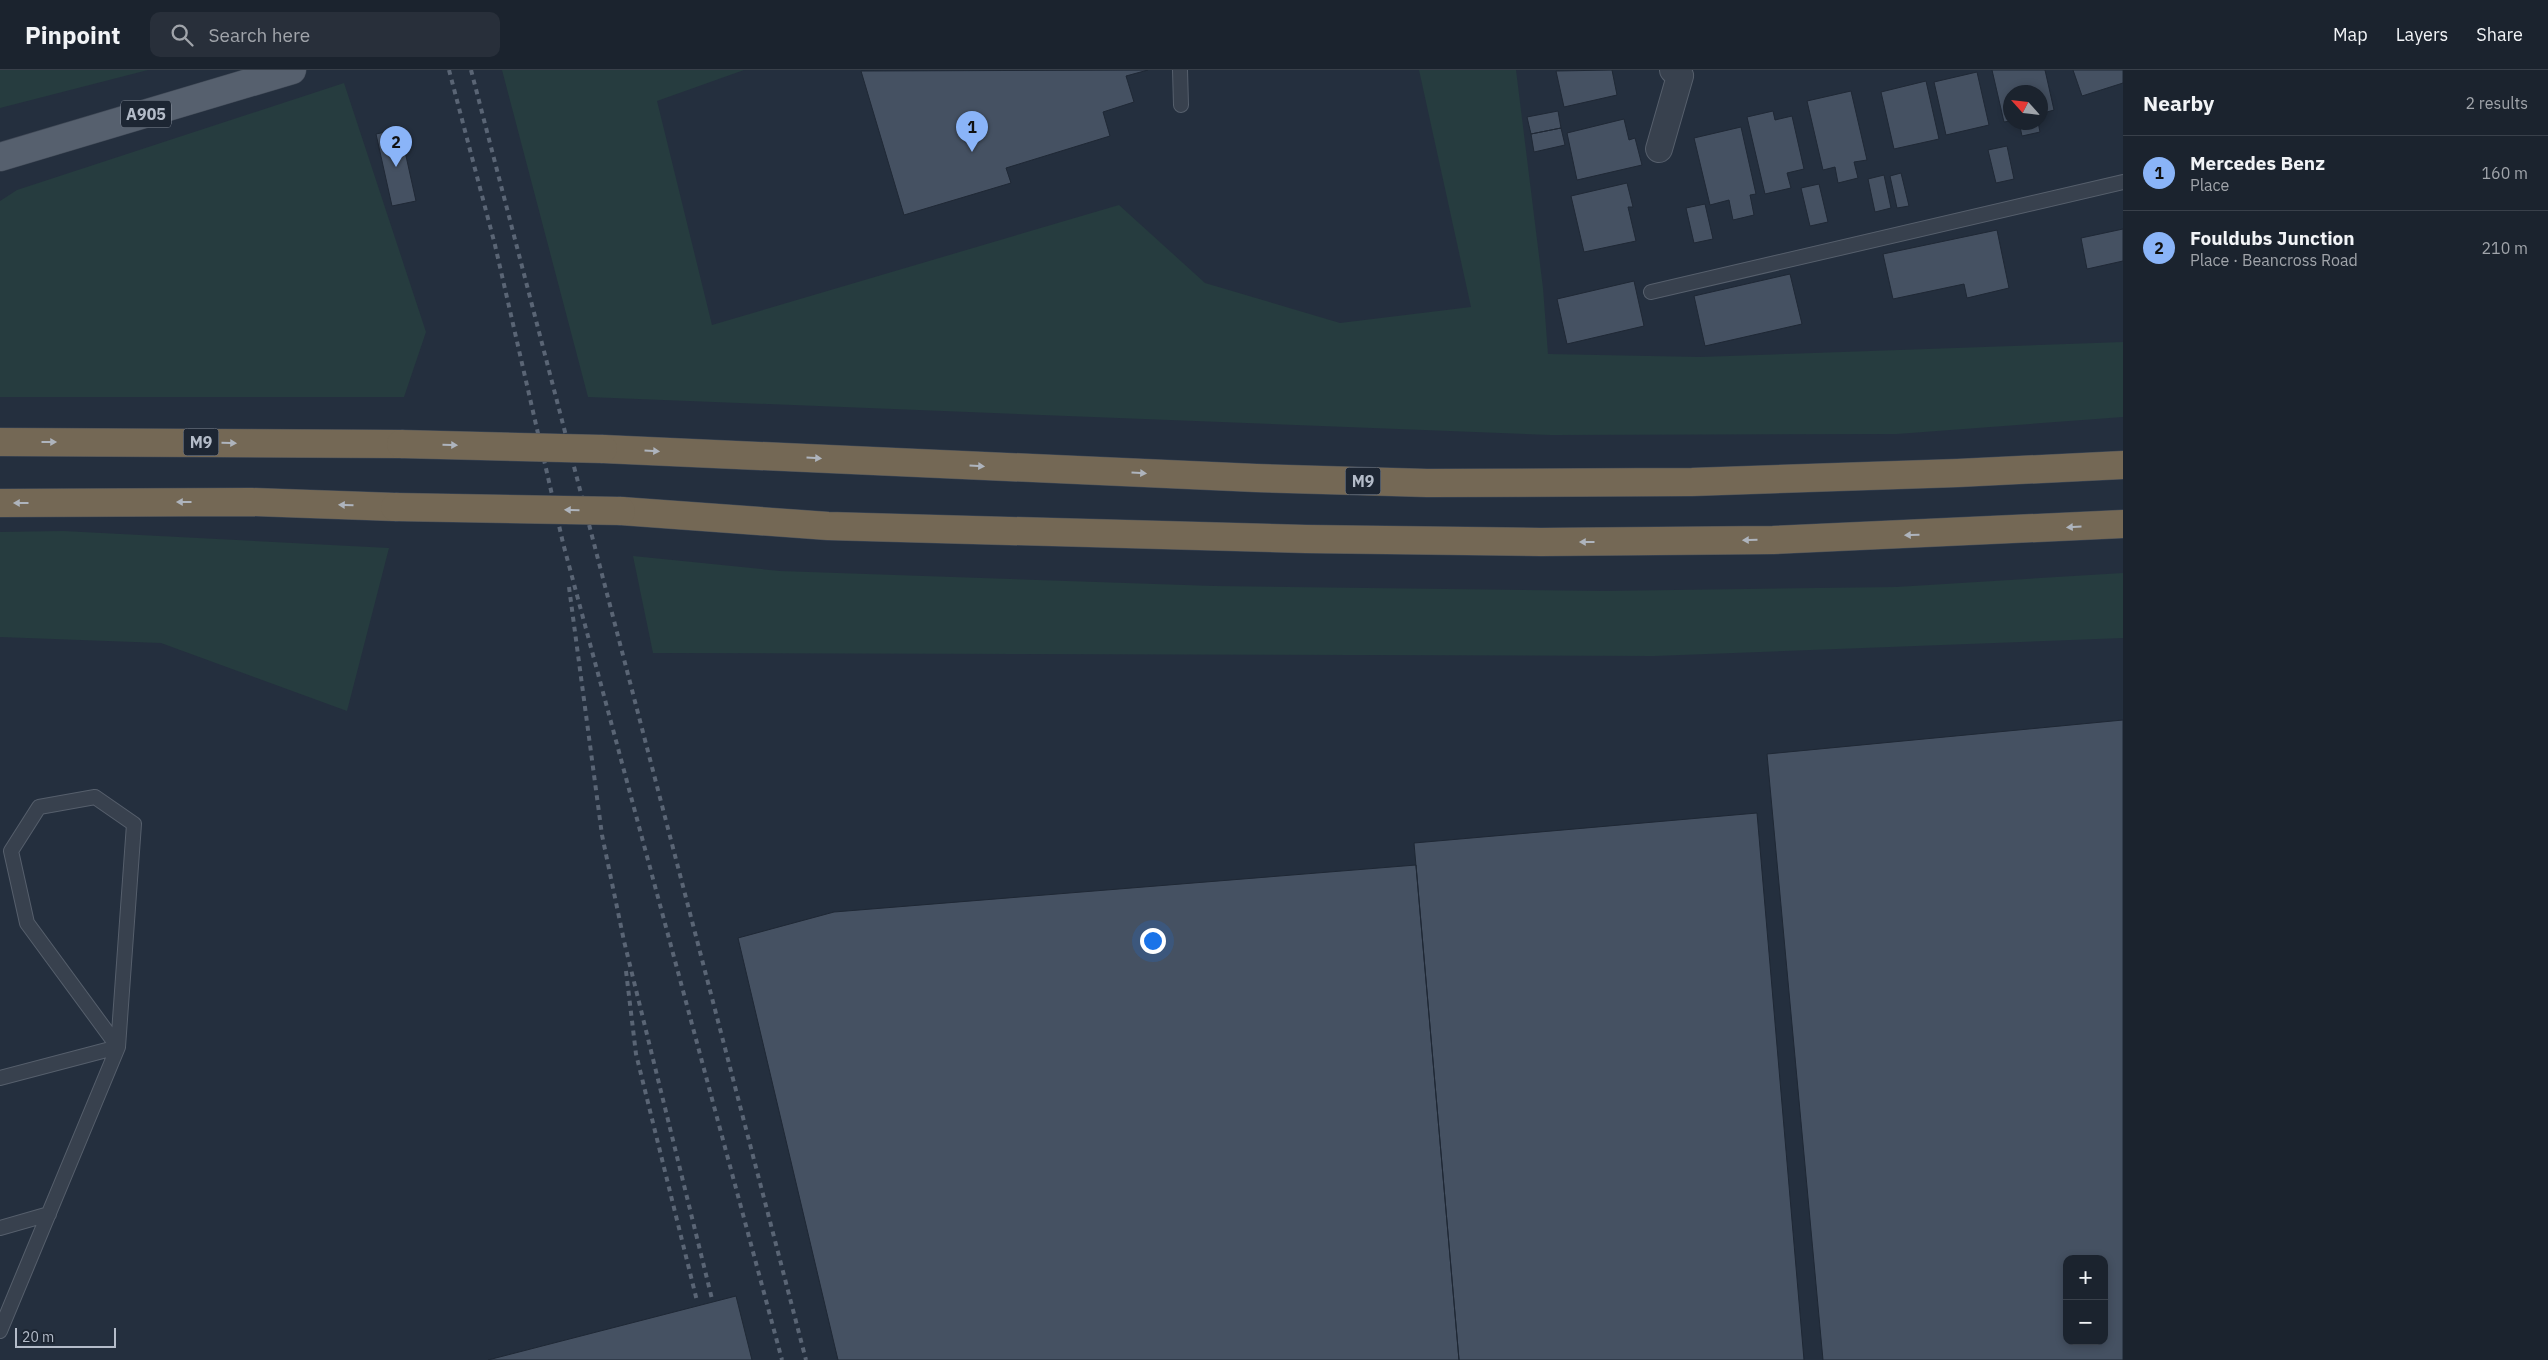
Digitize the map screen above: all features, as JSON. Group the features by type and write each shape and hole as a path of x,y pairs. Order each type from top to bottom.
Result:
{"highway":[{"name":"M9","path":"0,442 401,444 603,449 1246,478 1427,483 1712,481 2123,465"},
{"path":"0,503 252,502 395,507 621,511 828,526 1306,539 1541,542 1782,540 2123,524"}],"main road":[{"name":"A905","path":"0,157 292,70"}],"street":[{"path":"1658,149 1685,72"}],"lane":[{"path":"1180,70 1181,105"},
{"path":"1651,292 2123,182"},
{"path":"0,1331 118,1047 134,824 95,797 39,807 11,851 27,923 118,1047"},
{"path":"0,1078 118,1047"},
{"path":"0,1228 49,1214"}],"green space":[{"path":"0,70 148,70 0,108"},
{"path":"502,70 744,70 657,101 712,325 1119,205 1205,283 1340,323 1471,307 1419,70 1516,70 1543,288 1548,354 1700,357 2123,342 2123,417 1897,434 1551,435 588,397"},
{"path":"344,83 426,332 404,397 0,397 0,201 17,190"},
{"path":"63,531 389,548 347,711 161,643 0,637 0,532"},
{"path":"633,556 780,571 1214,586 1603,591 1896,587 2123,573 2123,638 1654,656 653,653"}],"building":[{"path":"1148,70 1126,76 1134,102 1103,112 1110,136 1006,168 1011,183 904,215 861,71"},
{"path":"1612,70 1617,95 1564,107 1556,71"},
{"path":"1992,70 2045,70 2054,110 2048,112 2048,85 2003,85 2003,118"},
{"path":"2073,70 2123,70 2123,83 2082,96"},
{"path":"1977,72 1989,125 1946,135 1934,82"},
{"path":"1926,81 1939,139 1894,149 1881,92"},
{"path":"1851,91 1867,160 1854,162 1858,178 1838,183 1835,167 1823,170 1807,101"},
{"path":"1558,111 1561,128 1531,134 1527,117"},
{"path":"1773,111 1775,120 1792,116 1804,169 1787,173 1791,188 1765,194 1747,117"},
{"path":"1624,119 1629,140 1635,138 1642,165 1577,180 1567,133"},
{"path":"1741,127 1756,194 1750,195 1754,215 1733,220 1729,200 1710,205 1694,138"},
{"path":"1561,128 1565,145 1534,152 1531,134"},
{"path":"400,129 416,201 392,206 376,134"},
{"path":"2021,130 2040,130 2040,132 2022,136"},
{"path":"2007,146 2014,179 1996,183 1988,150"},
{"path":"1901,173 1909,206 1897,208 1890,176"},
{"path":"1884,175 1891,208 1875,212 1868,179"},
{"path":"1627,183 1633,207 1628,207 1636,241 1584,252 1571,196"},
{"path":"1819,184 1828,222 1810,226 1801,188"},
{"path":"1705,204 1713,239 1694,243 1686,208"},
{"path":"2123,229 2123,261 2087,269 2081,238"},
{"path":"1997,230 2009,288 1967,298 1964,284 1893,299 1883,254"},
{"path":"1790,274 1802,324 1705,346 1694,296"},
{"path":"1634,281 1644,326 1567,344 1557,299"},
{"path":"2123,720 2123,1360 1823,1360 1767,754"},
{"path":"1757,813 1804,1360 1459,1360 1414,843"},
{"path":"1416,865 1459,1360 838,1360 738,938 834,912"},
{"path":"736,1296 752,1360 488,1360"}],"railway":[{"path":"449,70 495,245 563,543 782,1360"},
{"path":"471,70 806,1360"},
{"path":"569,587 602,835 624,941 712,1299"},
{"path":"626,971 636,1054 697,1301"}],"place":[{"name":"Mercedes Benz","path":"972,152"},
{"name":"Fouldubs Junction","path":"396,167"}]}
